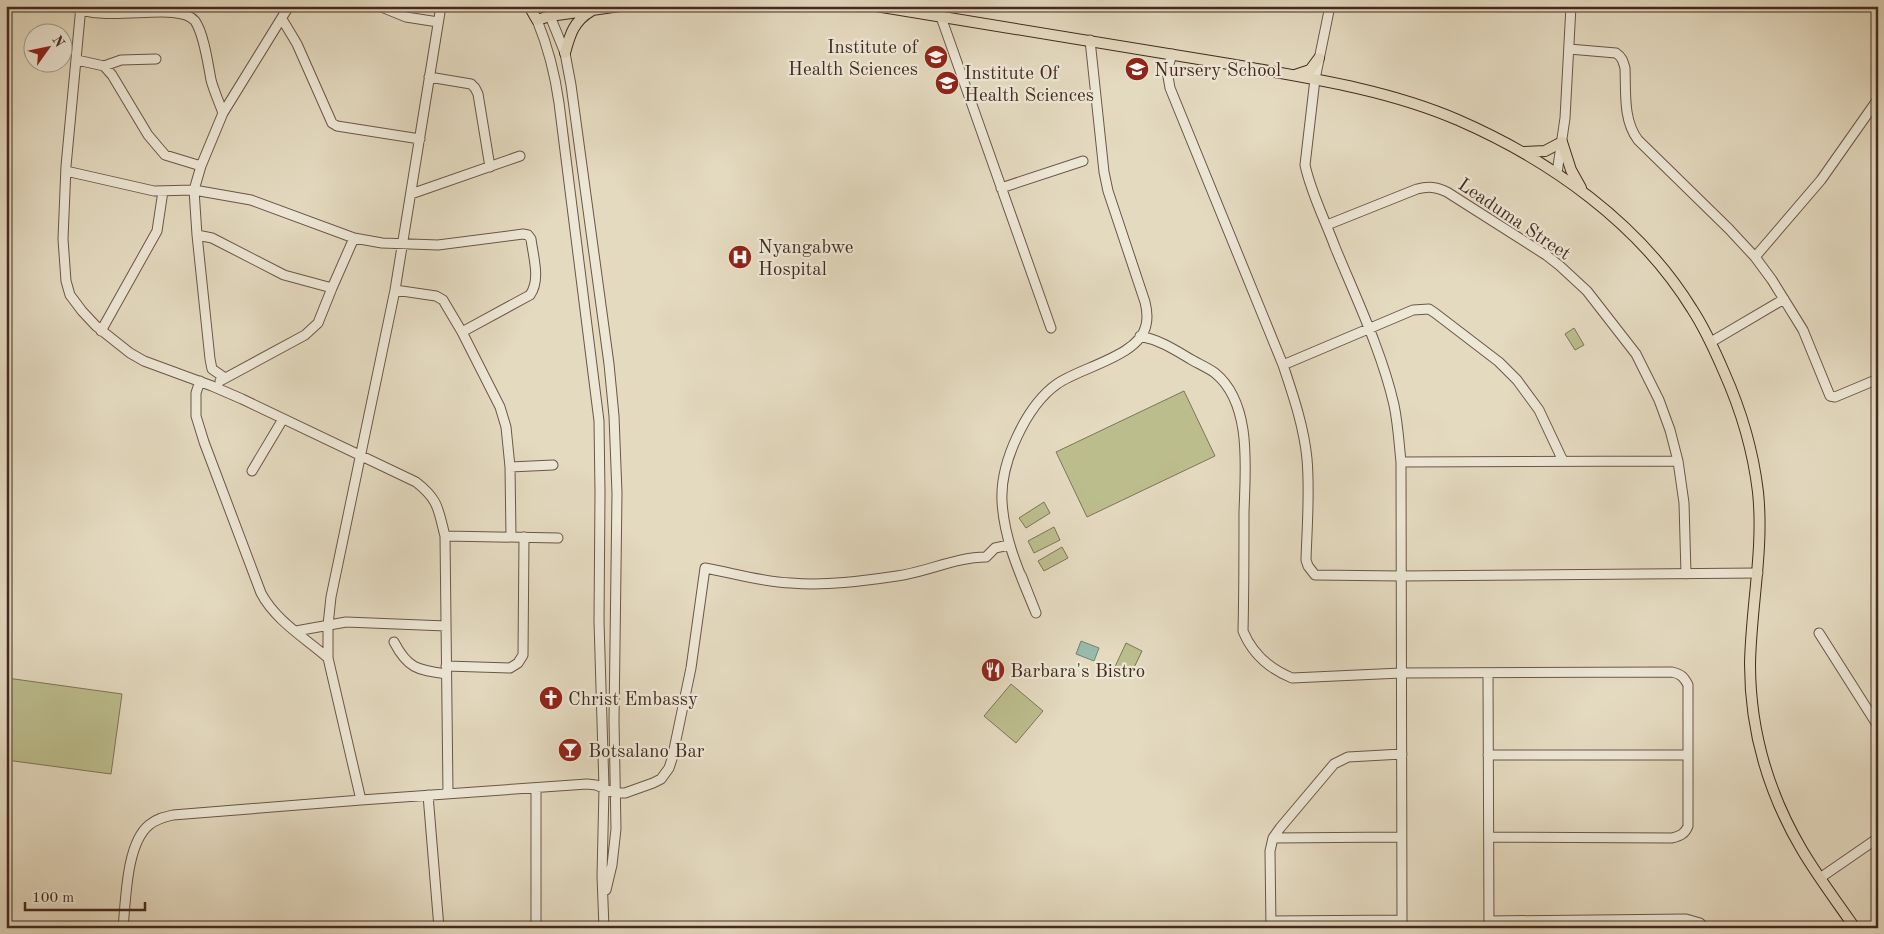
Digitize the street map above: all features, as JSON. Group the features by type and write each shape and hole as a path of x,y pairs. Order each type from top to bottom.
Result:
{"main road":[{"path":"529,6 537,20 547,11 620,6"},
{"path":"876,6 1090,40 1315,79 1393,97 1459,120 1524,152 1557,173 1586,195 1633,236 1658,263 1692,308 1711,342 1739,409 1753,462 1758,494 1760,534 1750,663 1755,725 1764,766 1774,794 1802,850 1855,928"},
{"path":"565,53 575,24 582,17 597,9"},
{"path":"1294,76 1310,70 1319,58"},
{"path":"1524,152 1545,151 1562,142 1571,170 1586,195"}],"street":[{"path":"225,378 212,369 210,359 194,190 201,166 223,113 289,6"},
{"path":"379,6 406,17 438,22"},
{"path":"361,800 328,658 328,625 331,596 342,539 396,290 440,6"},
{"path":"1330,6 1315,79 1305,164 1307,174 1369,329 1394,404 1398,427 1401,462 1402,754 1401,837 1402,924 1271,925 1270,851 1273,838 1328,771 1340,760 1348,756 1402,754"},
{"path":"1557,173 1562,142 1571,6"},
{"path":"223,113 212,83 197,23 191,15 182,10 171,8 105,14 78,8 77,60 66,171 63,239 66,281 70,295 82,311 101,330 119,345 144,361 212,386 416,482 429,492 437,502 445,536 448,793"},
{"path":"547,11 565,53 571,85 584,172 614,416 617,493 614,682 616,829 612,865 604,897"},
{"path":"941,17 1050,328"},
{"path":"282,19 297,44 332,123 337,126 420,139"},
{"path":"537,20 548,49 558,95 599,422 599,621 604,788 602,876 604,928"},
{"path":"1021,575 1036,613 1009,545 1003,515 1002,484 1018,434 1046,393 1056,384 1124,352 1134,344 1146,327 1148,315 1108,191 1104,172 1090,40"},
{"path":"1569,48 1616,53 1623,60 1627,116 1633,133 1755,257 1803,330 1830,396 1835,397 1878,379"},
{"path":"1172,54 1167,71 1170,88 1283,365 1294,397 1307,457 1306,560 1315,575 1758,574"},
{"path":"77,60 104,66 121,60 156,59"},
{"path":"104,66 112,75 148,135 165,155 201,166"},
{"path":"429,78 471,84 475,88 478,94 490,167"},
{"path":"1755,257 1821,180 1878,99"},
{"path":"411,194 520,156"},
{"path":"1001,188 1083,161"},
{"path":"66,171 154,192 194,190 251,200 354,238 382,243 438,245 523,234 528,235 531,239 536,281 530,295 462,332"},
{"name":"Leaduma Street","path":"1327,225 1417,189 1436,187 1454,196 1546,255 1586,291 1636,354 1659,400 1670,430 1678,461 1684,502 1686,574"},
{"path":"101,330 157,231 163,191"},
{"path":"197,235 224,243 284,275 332,288"},
{"path":"212,386 314,329 354,238"},
{"path":"396,290 436,296 443,300 462,332 504,417 510,468 511,536"},
{"path":"1711,342 1784,299"},
{"path":"1283,365 1413,310 1429,309 1483,348 1517,380 1539,410 1564,461"},
{"path":"1140,336 1164,343 1214,373 1228,390 1236,404 1245,446 1246,469 1243,631 1253,649 1272,668 1292,678 1401,673 1672,672 1679,673 1684,678 1688,685 1688,826 1686,832 1672,838 1489,837"},
{"path":"200,381 196,393 196,416 261,593 276,614 328,658"},
{"path":"252,471 283,419"},
{"path":"1401,462 1678,461"},
{"path":"510,468 553,466"},
{"path":"445,536 558,538"},
{"path":"394,642 412,667 446,670 510,668 518,663 523,655 524,537"},
{"path":"123,928 130,868 136,843 149,824 160,818 173,815 448,793 587,784 596,785 615,793 625,793 653,783 665,774 672,759 691,668 705,568 791,584 838,583 898,576 975,556 986,557 995,548 1009,545"},
{"path":"296,631 346,622 446,626"},
{"path":"1819,633 1878,726"},
{"path":"1488,673 1489,924 1686,919 1700,923 1704,928"},
{"path":"1488,755 1688,755"},
{"path":"536,788 536,928"},
{"path":"428,795 438,928"},
{"path":"1273,838 1401,837"},
{"path":"1820,878 1878,838"}],"shaded area":[{"path":"1574,328 1584,345 1575,350 1565,334"},
{"path":"1184,391 1215,456 1087,517 1056,452"},
{"path":"1044,502 1050,513 1026,528 1019,518"},
{"path":"1054,527 1060,540 1034,553 1028,541"},
{"path":"1062,547 1068,558 1044,571 1038,561"},
{"path":"1081,641 1099,648 1094,661 1076,654"},
{"path":"1126,643 1142,651 1129,678 1113,671"},
{"path":"7,678 122,694 111,774 6,760"},
{"path":"1011,684 1043,711 1016,743 984,716"}],"place":[{"name":"Institute of Health Sciences","path":"936,57"},
{"name":"Nursery School","path":"1137,69"},
{"name":"Institute Of Health Sciences","path":"947,83"},
{"name":"Nyangabwe Hospital","path":"740,257"},
{"name":"Barbara's Bistro","path":"993,670"},
{"name":"Christ Embassy","path":"551,698"},
{"name":"Botsalano Bar","path":"570,750"}]}
